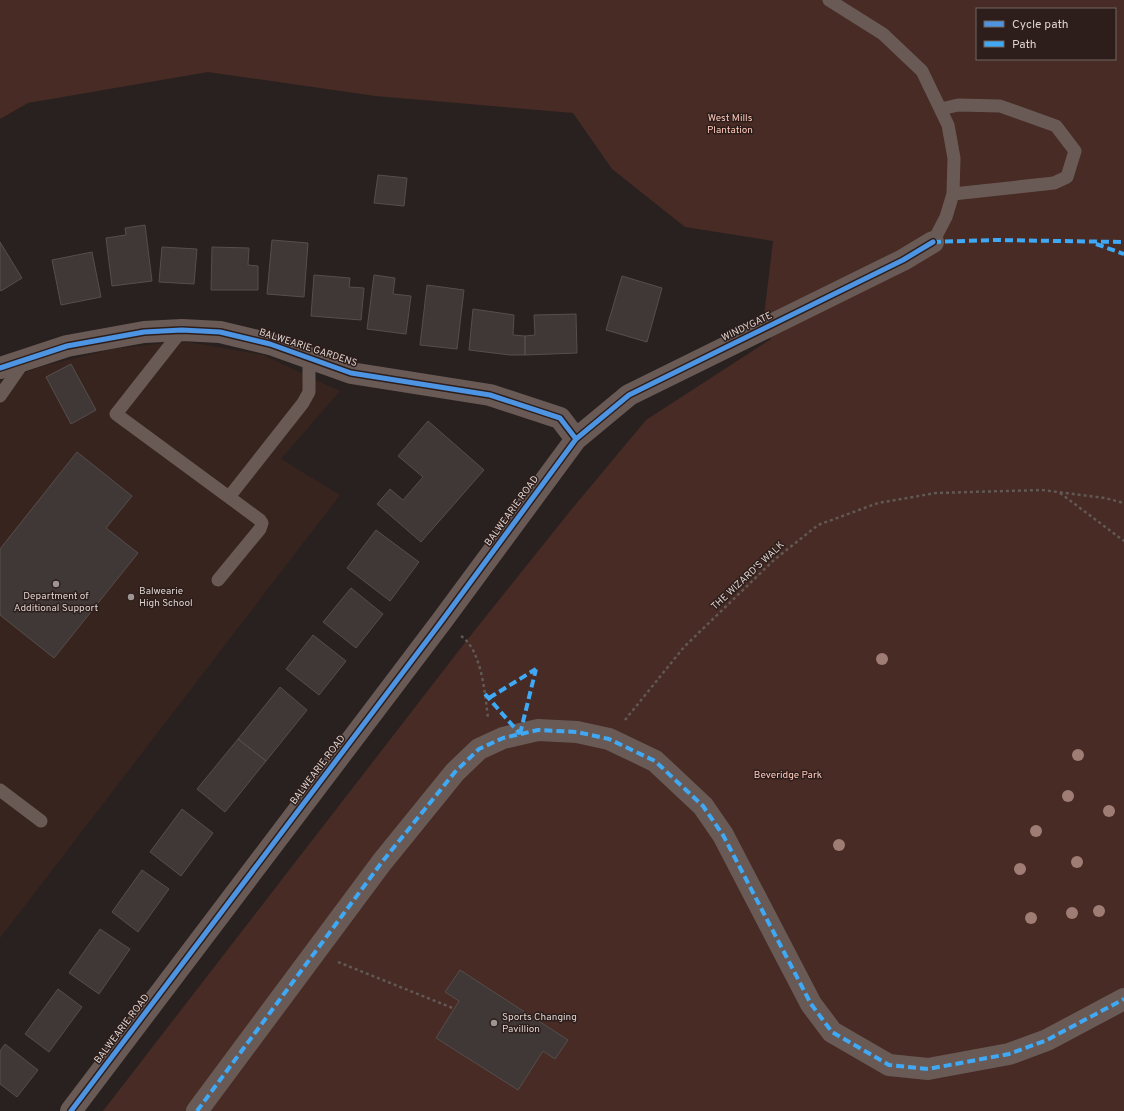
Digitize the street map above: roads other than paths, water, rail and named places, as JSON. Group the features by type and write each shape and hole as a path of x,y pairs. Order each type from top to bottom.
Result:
{"street":[{"name":"WINDYGATE","path":"576,439 629,395 903,260 933,242"},
{"name":"BALWEARIE GARDENS","path":"0,368 28,357 67,346 144,332 182,330 220,332 270,344 351,373 490,395 560,418 576,439"},
{"name":"BALWEARIE ROAD","path":"71,1111 441,622 576,439"},
{"path":"197,1111 382,862 455,772 479,749 502,738 538,730 577,732 609,739 655,761 703,806 724,835 811,1004 832,1032 889,1065 928,1068 1009,1054 1047,1040 1124,999"}],"lane":[{"path":"829,0 883,34 922,70 948,124 954,158 953,194 946,217 933,242"},
{"path":"940,109 958,105 1000,106 1056,126 1075,151 1067,177 1054,184 953,194"},
{"path":"182,330 116,414 260,520 262,523 260,529 218,580"},
{"path":"0,396 28,357"},
{"path":"229,497 303,403 308,392 309,358"},
{"path":"0,790 41,821"}],"place":[{"name":"Department of Additional Support","path":"56,584"},
{"name":"Balwearie High School","path":"131,597"},
{"name":"Sports Changing Pavillion","path":"494,1023"}],"park label":[{"name":"West Mills Plantation","path":"730,124"},
{"name":"Beveridge Park","path":"788,775"}]}
